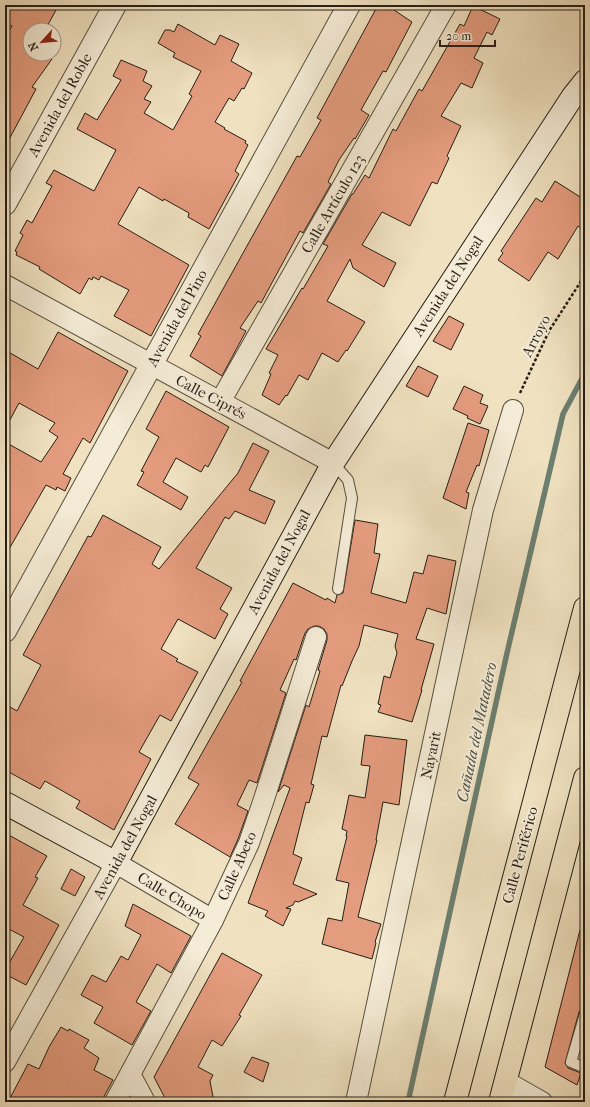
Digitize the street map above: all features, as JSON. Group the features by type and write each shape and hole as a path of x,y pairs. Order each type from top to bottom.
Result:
{"highway":[{"name":"Calle Periférico","path":"455,1102 585,608"},
{"path":"503,1092 585,778"}],"main road":[{"name":"Avenida del Roble","path":"5,204 115,5"},
{"name":"Avenida del Pino","path":"5,631 349,5"},
{"name":"Avenida del Nogal","path":"116,863 333,463 568,102 585,82"},
{"name":"Calle Chopo","path":"5,803 116,863"}],"street":[{"name":"Calle Artículo 123","path":"220,402 446,5"},
{"name":"Calle Ciprés","path":"5,285 333,463"},
{"name":"Nayarit","path":"356,1102 483,510 513,410"},
{"name":"Calle Abeto","path":"116,1102 213,920 249,843 316,637"},
{"name":"Calle Chopo","path":"116,863 213,920"},
{"name":"Avenida del Nogal","path":"5,1062 116,863"},
{"path":"130,1076 145,1102"},
{"path":"503,1092 542,1102"}],"lane":[{"path":"333,463 348,480 352,498 338,589"},
{"path":"585,1014 571,1062 585,1068"}],"path":[{"name":"Arroyo","path":"513,410 549,331 585,274"}],"building":[{"path":"5,5 47,5 56,10 49,22 22,22 22,62 50,62 32,87 36,89 5,147 5,37 12,26 5,22"},
{"path":"378,5 397,5 394,10 412,22 386,72 383,71 361,110 369,115 355,139 354,138 339,160 328,182 331,184 303,233 300,231 261,303 258,301 240,328 246,331 222,376 190,356 201,336 198,334 297,156 300,157 321,120 317,118"},
{"path":"473,6 500,19 492,35 487,32 474,58 483,63 472,88 461,83 441,116 461,126 447,156 449,158 437,184 432,182 410,226 382,212 362,245 396,263 384,287 353,268 350,259 327,301 365,322 347,351 346,350 338,362 322,353 308,380 299,375 287,396 286,395 279,405 262,395 271,374 269,373 278,355 266,349 328,246 323,244 352,194 365,175 369,178 393,129 396,131 419,89 422,91 460,24 464,26"},
{"path":"178,24 215,45 220,35 239,44 231,61 252,73 244,89 242,88 234,101 229,98 215,122 225,128 224,129 246,141 245,143 248,145 235,171 239,174 209,229 188,217 189,213 164,199 163,201 139,187 118,224 189,265 151,336 114,316 129,290 101,276 99,280 93,277 92,280 89,278 80,294 39,269 40,267 16,255 17,252 15,251 23,235 20,233 27,220 32,223 52,186 46,183 54,170 94,191 116,150 77,129 85,113 97,120 121,80 113,76 121,60 147,71 143,81 152,86 144,99 151,102 144,113 173,130 192,96 189,94 201,71 173,57 175,53 158,43 165,30 174,32"},
{"path":"555,181 585,200 585,231 578,226 558,259 548,252 529,281 498,260 503,253 501,251 536,198 542,202"},
{"path":"449,316 464,324 451,350 433,341"},
{"path":"58,332 128,371 90,443 83,438 63,474 71,478 65,491 57,487 56,490 46,485 5,556 5,442 41,462 58,437 49,431 55,423 19,403 5,429 5,350 38,369"},
{"path":"418,366 438,376 428,397 406,386"},
{"path":"464,386 483,395 480,403 488,406 480,424 453,409"},
{"path":"166,391 229,427 208,467 205,465 201,472 176,458 163,482 188,497 181,510 137,485 144,472 141,471 159,437 146,429"},
{"path":"468,423 489,430 479,466 477,465 466,492 469,493 466,509 443,498"},
{"path":"253,443 269,451 249,490 275,501 265,524 235,511 229,519 225,517 196,568 232,588 220,609 228,614 215,639 178,619 161,649 178,659 176,661 198,672 171,721 160,715 139,752 151,759 114,830 76,808 80,801 45,781 40,789 5,770 5,704 17,711 41,665 23,655 88,536 91,537 103,515 161,547 152,564 159,569 238,473"},
{"path":"355,520 378,524 374,553 380,554 371,593 406,603 414,572 423,574 428,555 456,561 446,614 427,608 416,639 434,644 412,722 378,712 381,705 378,704 384,676 390,678 397,653 395,646 398,634 364,625 359,646 342,686 341,685 327,737 322,736 311,784 314,785 309,803 306,802 293,854 302,858 293,884 317,894 298,902 295,901 293,905 286,908 291,909 283,926 265,916 268,911 248,903 290,788 284,785 278,792 306,705 309,707 320,671 318,670 327,640 327,634 324,629 319,626 314,626 308,629 305,633 296,660 294,659 280,690 286,693 257,783 249,780 237,805 248,811 230,857 175,824 199,784 188,778 242,682 240,681 293,583 335,603 337,595 343,593"},
{"path":"365,735 407,740 399,805 383,802 377,840 358,917 381,924 375,942 372,959 322,944 328,918 342,921 349,883 336,880 347,836 347,831 342,829 349,795 365,798 370,766 361,765"},
{"path":"5,833 47,856 35,877 38,878 23,905 59,925 26,985 5,974 5,970 24,937 5,927"},
{"path":"71,869 85,877 75,896 61,889"},
{"path":"133,904 191,936 171,973 157,964 136,1002 151,1011 132,1045 94,1023 103,1007 81,995 92,975 106,982 121,956 128,960 141,935 125,926"},
{"path":"580,930 585,930 585,1008 581,1009 579,1012 565,1063 568,1068 581,1073 577,1085 545,1067"},
{"path":"222,953 262,975 239,1015 241,1016 222,1046 212,1040 198,1067 213,1075 210,1081 214,1102 167,1102 154,1077"},
{"path":"61,1027 68,1031 69,1029 89,1040 84,1048 99,1058 94,1070 113,1080 101,1102 8,1102 28,1064 39,1069 49,1047"},
{"path":"252,1057 269,1063 263,1082 244,1072"}],"waterway":[{"name":"Cañada del Matadero","path":"408,1102 507,653 563,414 585,373"}]}
